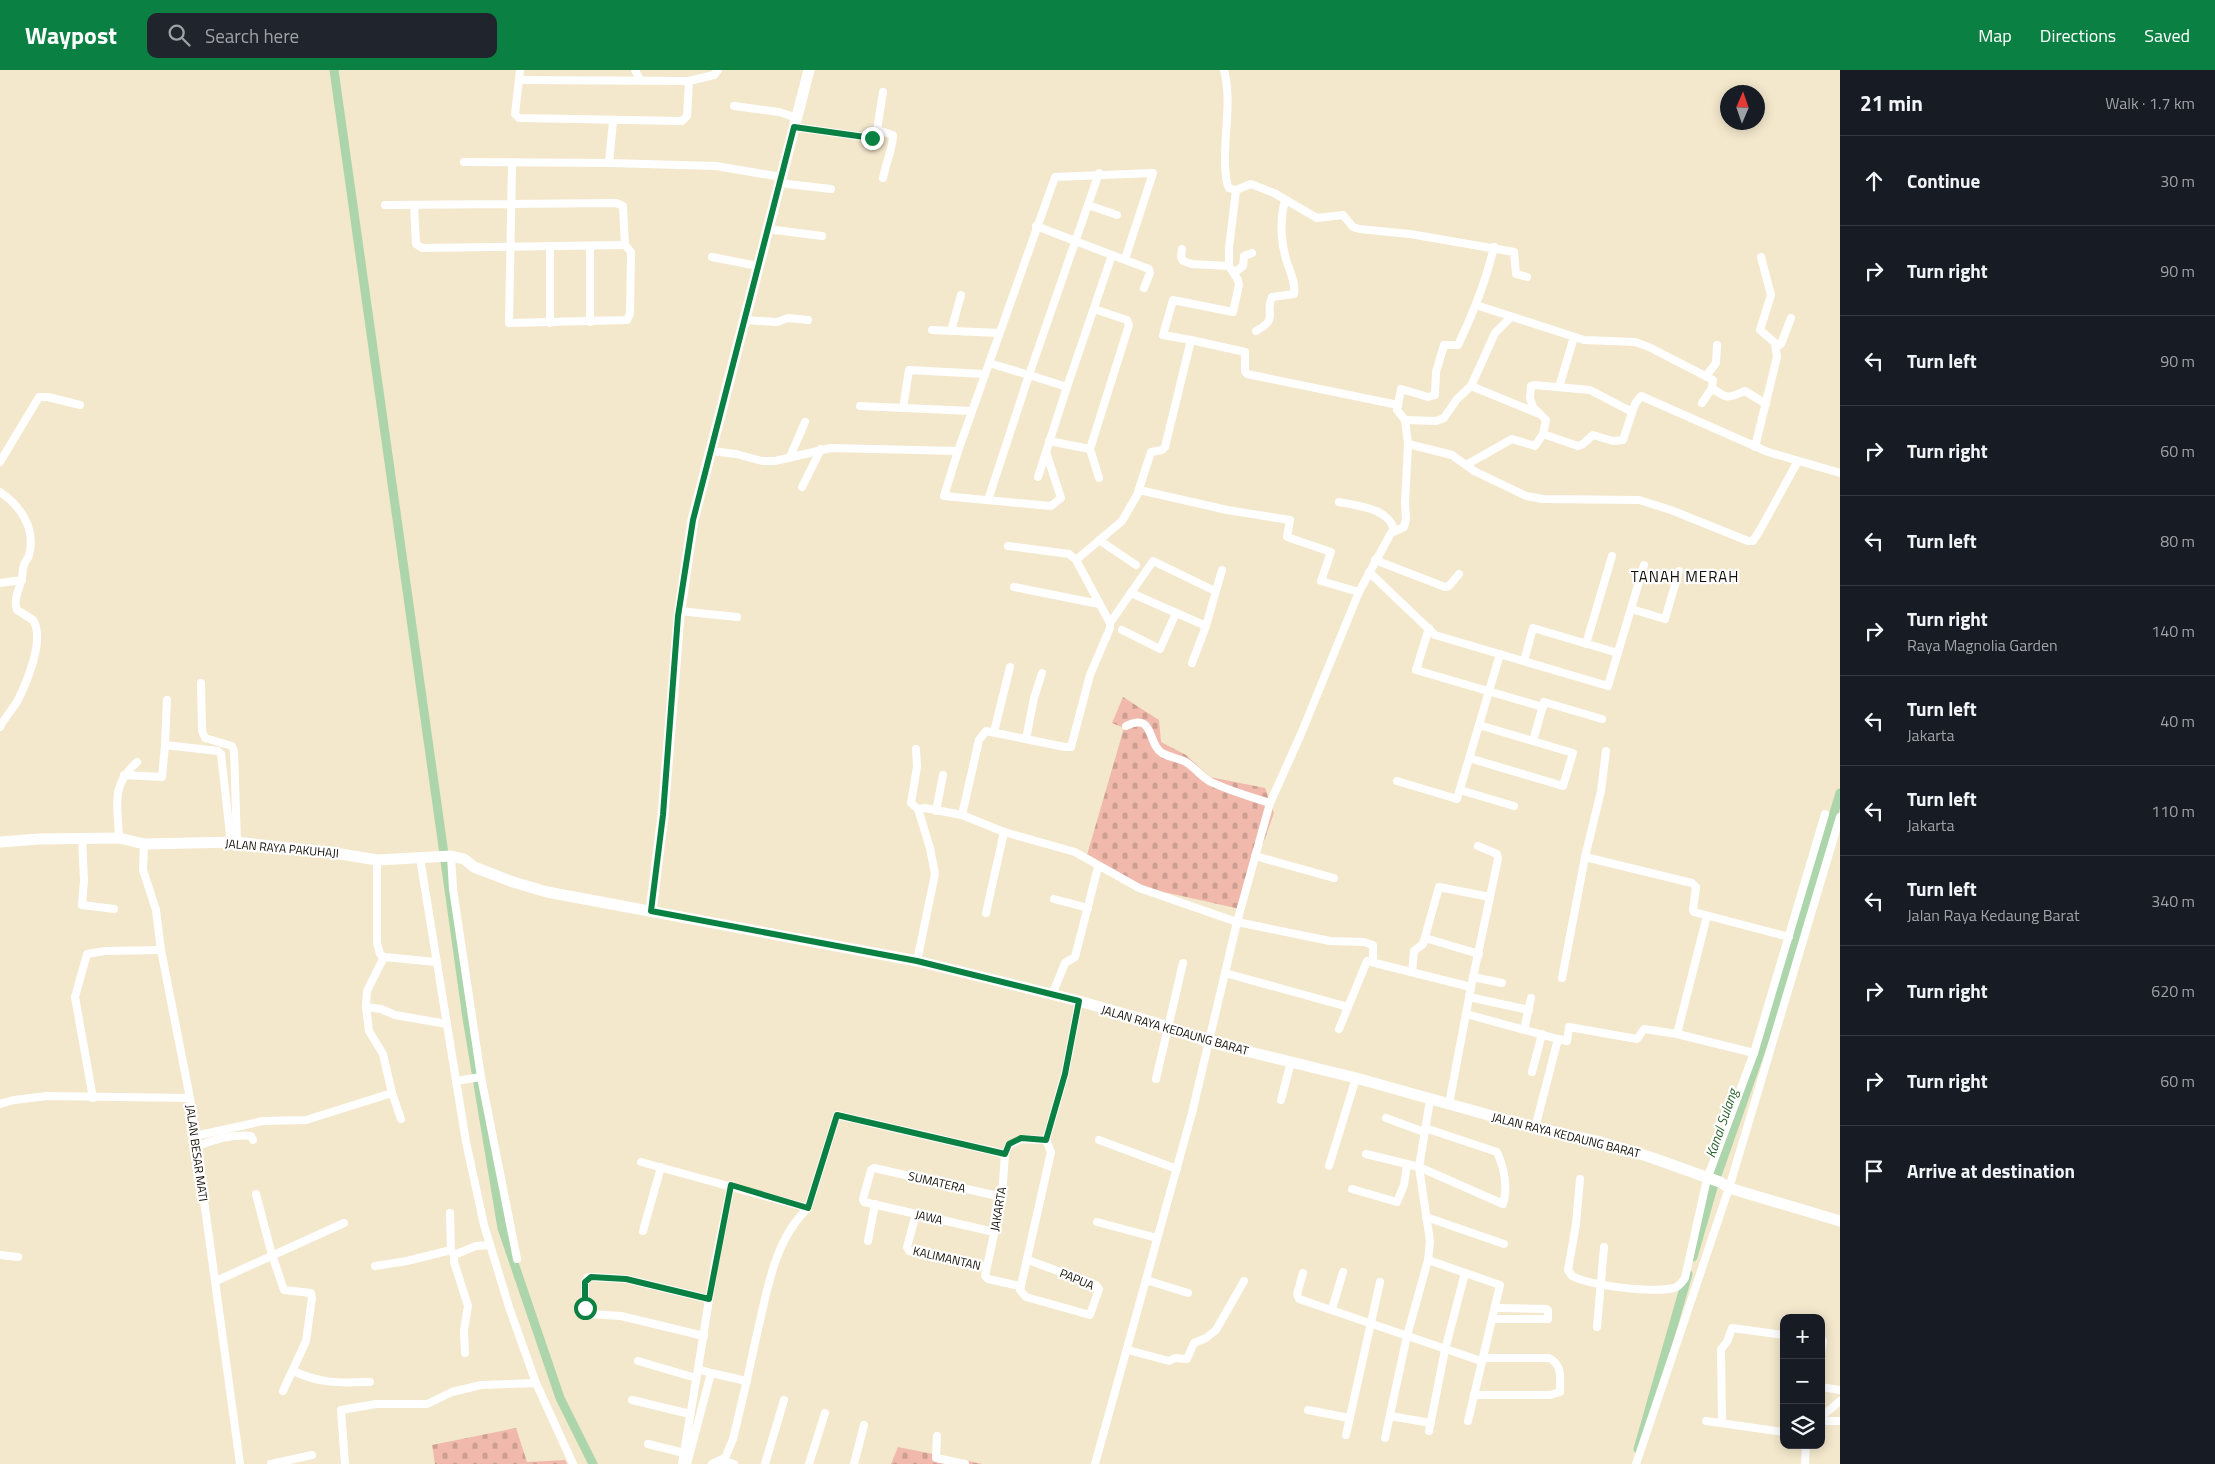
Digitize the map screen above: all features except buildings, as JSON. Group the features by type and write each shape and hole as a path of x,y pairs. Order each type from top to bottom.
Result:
{"street":[{"path":"520,70 515,114 519,118 613,121 684,120 687,116 689,81"},
{"path":"635,70 640,80"},
{"path":"519,80 689,81 714,75 718,70"},
{"path":"651,911 663,815 679,611 693,520 809,70"},
{"path":"1224,70 1228,88 1224,140 1228,188 1236,190 1251,184 1274,193 1317,218 1343,216 1353,227 1359,229 1410,234 1514,252 1516,274 1526,277"},
{"path":"734,106 779,112 795,123 872,138 877,130 882,92"},
{"path":"610,163 613,121"},
{"path":"877,130 890,132 894,137 883,178"},
{"path":"464,162 716,166 831,189"},
{"path":"385,205 512,205 616,203 623,206 625,245 631,252 629,316 626,321 550,324 511,324 508,322 509,246 512,205 512,164"},
{"path":"1046,452 1061,498 1052,506 944,496 971,411 1055,177 1153,173 1126,259"},
{"path":"988,500 1099,174"},
{"path":"1236,190 1228,248 1230,266 1239,285 1234,311 1174,300 1163,335 1245,352 1245,371 1247,374 1398,406"},
{"path":"1256,330 1267,325 1270,320 1272,297 1294,294 1295,288 1285,256 1281,227 1281,214 1285,200"},
{"path":"414,205 416,244 422,248 625,245"},
{"path":"1088,205 1117,215"},
{"path":"1036,226 1149,269 1150,273 1144,288"},
{"path":"767,229 822,236"},
{"path":"550,246 550,324"},
{"path":"590,246 590,322"},
{"path":"1095,1464 1177,1168 1237,922 1270,803 1301,734 1359,592 1391,533 1404,527 1406,522 1408,444 1405,420 1399,414 1398,406 1402,389 1428,397 1434,395 1436,372 1444,345 1458,345 1476,305 1494,248"},
{"path":"1182,250 1181,257 1187,262 1230,266"},
{"path":"1234,273 1244,265 1244,256 1252,253"},
{"path":"1038,477 1112,255"},
{"path":"712,257 758,266"},
{"path":"1755,447 1777,362 1776,347 1772,340 1760,330 1771,295 1761,257"},
{"path":"952,331 961,295"},
{"path":"1476,305 1589,341 1604,339 1642,344 1671,356 1714,381 1712,388 1702,403"},
{"path":"1094,309 1127,320 1129,325 1090,449 1099,478"},
{"path":"1405,420 1442,420 1457,399 1471,386 1495,333 1510,317"},
{"path":"745,320 777,322 788,318 808,320"},
{"path":"1776,347 1780,344 1791,318"},
{"path":"932,330 999,334"},
{"path":"1559,387 1574,337"},
{"path":"1076,560 1122,521 1139,490 1151,452 1162,450 1165,447 1191,340"},
{"path":"1706,376 1716,363 1717,344"},
{"path":"988,363 1067,387"},
{"path":"903,408 909,370 984,374"},
{"path":"1471,386 1539,414"},
{"path":"1466,465 1512,439 1535,446 1543,434 1546,420 1532,404 1529,392 1531,386 1593,390 1632,412"},
{"path":"1712,388 1729,398 1746,392 1766,404"},
{"path":"1543,434 1578,446 1593,435 1621,441 1624,439 1639,396 1646,397 1755,447 1840,473"},
{"path":"0,462 39,398 48,397 80,405"},
{"path":"860,406 971,411"},
{"path":"790,457 805,422"},
{"path":"1049,441 1090,449"},
{"path":"1408,444 1452,455 1474,471 1526,496 1542,500 1639,500 1671,510 1738,538 1751,541 1755,539 1765,522 1798,461"},
{"path":"711,451 736,454 762,461 775,461 821,449 846,447 958,451"},
{"path":"802,487 821,449"},
{"path":"1139,490 1228,510 1290,520 1287,536 1331,552 1321,581 1359,592"},
{"path":"0,492 21,511 28,525 29,551 24,563 22,580 17,591 16,608 19,612 30,617 36,624 35,656 18,699 0,727"},
{"path":"1339,502 1375,510 1385,515 1393,524 1394,530"},
{"path":"1099,540 1136,565"},
{"path":"1008,546 1067,553 1076,560 1110,623"},
{"path":"1586,644 1612,556"},
{"path":"1375,560 1446,587 1459,574"},
{"path":"962,815 979,740 986,731 1071,747 1090,675 1110,623 1152,561 1215,591"},
{"path":"1369,572 1435,635 1608,686 1644,565"},
{"path":"1192,663 1206,626 1222,570"},
{"path":"1631,609 1665,619 1679,571"},
{"path":"0,583 22,580"},
{"path":"1014,587 1099,604"},
{"path":"1130,593 1206,626"},
{"path":"679,611 737,617"},
{"path":"1122,630 1160,649 1176,613"},
{"path":"1429,628 1416,670 1543,707"},
{"path":"1524,661 1534,628 1618,653"},
{"path":"1397,781 1457,799 1500,654"},
{"path":"994,732 1010,667"},
{"path":"1026,739 1034,698 1042,673"},
{"path":"201,683 202,722 205,738 232,746 234,751 234,843"},
{"path":"124,775 162,777 167,700"},
{"path":"1532,741 1544,702 1602,719"},
{"path":"1126,726 1134,722 1142,722 1149,729 1161,753 1185,761 1211,782 1270,803"},
{"path":"1469,758 1563,786 1573,753 1479,725"},
{"path":"164,745 207,749 218,751 221,754 234,843"},
{"path":"916,749 917,767 911,803 918,809 936,874 917,961"},
{"path":"1562,978 1585,858 1601,791 1606,751"},
{"path":"119,838 117,791 124,775 137,762"},
{"path":"936,811 943,775"},
{"path":"1460,790 1514,806"},
{"path":"918,809 925,808 962,815 1004,832 1075,852 1098,867 1139,888 1237,922 1330,941 1364,942 1372,946 1373,962"},
{"path":"1580,1179 1576,1224 1568,1270 1572,1276 1600,1283 1652,1289 1676,1288 1682,1284 1712,1180 1754,1053 1826,814"},
{"path":"1636,1464 1729,1188 1840,817"},
{"path":"986,912 1004,832"},
{"path":"82,838 84,880 82,905 114,909"},
{"name":"JALAN RAYA PAKUHAJI","path":"0,842 40,839 119,838 144,844 234,843 341,854 377,860 448,857"},
{"name":"JALAN BESAR MATI","path":"144,844 143,870 156,910 161,950 190,1098 240,1464"},
{"path":"1449,1104 1498,857 1493,852 1478,846"},
{"path":"1256,856 1334,878"},
{"path":"448,857 480,1077 517,1259"},
{"name":"JALAN RAYA KEDAUNG BARAT","path":"448,857 464,860 474,867 513,882 547,892 917,961 1079,1001 1167,1027 1209,1042 1356,1078 1535,1128 1600,1142 1647,1156 1729,1188 1840,1221"},
{"path":"424,858 436,962 459,1081 466,1142 490,1245 508,1307 536,1383 573,1464"},
{"path":"1585,858 1692,883 1696,888 1693,910 1707,916 1789,937"},
{"path":"377,860 377,943 380,954 384,957 436,962"},
{"path":"1052,995 1066,963 1075,957 1098,867"},
{"path":"1412,972 1414,951 1423,944 1439,887 1490,897"},
{"path":"1054,899 1088,908"},
{"path":"1677,1034 1707,916"},
{"path":"1425,938 1479,954"},
{"path":"93,1098 75,997 87,954 106,951 161,950"},
{"path":"384,957 367,991 366,1007 369,1031 383,1054 392,1093 401,1119"},
{"path":"1339,1029 1366,963 1373,962 1471,987"},
{"path":"1156,1078 1183,963"},
{"path":"1225,973 1348,1007"},
{"path":"1473,977 1502,983"},
{"path":"1469,997 1529,1010"},
{"path":"1524,1030 1531,998"},
{"path":"986,1267 985,1276 988,1279 1020,1286 1028,1260 1051,1152 1046,1140 1065,1074 1079,1001"},
{"path":"366,1007 381,1009 395,1016 447,1024"},
{"path":"1466,1014 1567,1041 1569,1027 1637,1039 1644,1029 1677,1034 1754,1053"},
{"path":"1532,1072 1542,1034"},
{"path":"1535,1128 1558,1039"},
{"path":"1281,1100 1291,1062"},
{"path":"459,1081 480,1077"},
{"path":"1330,1166 1356,1078"},
{"path":"195,1136 263,1121 306,1120 392,1093"},
{"path":"0,1104 14,1100 47,1096 190,1098"},
{"path":"1386,1438 1407,1336 1428,1260 1430,1241 1419,1167 1430,1100"},
{"path":"712,1464 725,1458 734,1440 772,1272 784,1240 800,1215 808,1208 837,1115 1005,1154 1009,1144 1021,1138 1046,1140"},
{"path":"1366,1154 1419,1167 1503,1204 1506,1193 1502,1162 1497,1152 1386,1118"},
{"path":"196,1148 215,1138 251,1136 252,1140"},
{"path":"1099,1140 1177,1168"},
{"name":"JAKARTA","path":"986,1267 1002,1197 1005,1154"},
{"path":"641,1162 731,1185 808,1208"},
{"path":"1352,1189 1397,1202 1404,1185 1407,1165"},
{"path":"643,1231 661,1167"},
{"name":"SUMATERA","path":"864,1201 872,1169 1002,1197"},
{"path":"682,1464 709,1299 731,1185"},
{"path":"256,1194 272,1255 284,1290 311,1293 312,1298 306,1341 284,1391"},
{"name":"JAWA","path":"864,1201 994,1232"},
{"path":"868,1242 875,1204"},
{"path":"450,1213 454,1262 468,1306 464,1330 465,1353"},
{"name":"KALIMANTAN","path":"916,1214 908,1250 986,1267"},
{"path":"1426,1217 1504,1244"},
{"path":"1097,1222 1157,1238"},
{"path":"216,1281 344,1223"},
{"path":"375,1266 453,1253 476,1246 490,1245"},
{"path":"1597,1327 1604,1247"},
{"path":"0,1255 18,1257"},
{"name":"PAPUA","path":"1020,1286 1020,1290 1026,1297 1090,1315 1099,1289 1096,1285 1028,1260"},
{"path":"1428,1260 1500,1285 1468,1421"},
{"path":"1332,1309 1343,1272"},
{"path":"1390,1416 1430,1427 1445,1350 1465,1272"},
{"path":"1303,1273 1297,1294 1298,1298 1445,1350 1482,1359 1549,1358 1557,1363 1560,1370 1560,1392 1550,1396 1474,1396"},
{"path":"704,1336 621,1316 590,1314 585,1308 585,1282 591,1277 626,1279 709,1299"},
{"path":"1146,1280 1188,1293"},
{"path":"1128,1350 1169,1361 1175,1358 1187,1359 1194,1343 1206,1338 1216,1330 1244,1281"},
{"path":"1346,1435 1380,1282"},
{"path":"1492,1319 1548,1319 1548,1310 1546,1309 1496,1308"},
{"path":"1722,1422 1720,1349 1727,1342 1732,1328 1780,1334"},
{"path":"638,1361 696,1378"},
{"path":"698,1368 710,1373 747,1381"},
{"path":"292,1371 333,1384 370,1382"},
{"path":"687,1464 710,1373"},
{"path":"345,1464 341,1410 376,1404 427,1404 452,1392 481,1385 536,1383"},
{"path":"1825,1388 1840,1390"},
{"path":"632,1400 690,1414"},
{"path":"765,1464 784,1400"},
{"path":"1825,1415 1840,1401"},
{"path":"1308,1410 1350,1418"},
{"path":"809,1464 825,1413"},
{"path":"1825,1419 1840,1421"},
{"path":"1706,1421 1780,1431"},
{"path":"854,1464 864,1425"},
{"path":"937,1436 936,1458 965,1464"},
{"path":"648,1444 684,1453"},
{"path":"1805,1464 1806,1449"},
{"path":"270,1464 312,1455"},
{"path":"721,1460 734,1464"}],"green space":[{"path":"1123,697 1159,720 1161,742 1186,755 1210,777 1265,788 1274,813 1263,844 1254,847 1240,909 1137,886 1087,855 1124,728 1112,723"},
{"path":"516,1428 527,1462 565,1460 567,1464 435,1464 432,1445"},
{"path":"898,1447 983,1464 891,1464"}],"waterway":[{"path":"334,70 467,1018 502,1228 560,1398 593,1464"},
{"name":"Kanal Sulang","path":"1693,1257 1714,1184 1767,1033 1840,793"},
{"name":"Kanal Sulang","path":"1638,1449 1688,1274"}],"district":[{"name":"TANAH MERAH","path":"1685,576"}],"route":[{"path":"585,1308 585,1282 587,1278 591,1277 626,1279 709,1299 731,1185 808,1208 837,1115 1005,1154 1009,1144 1021,1138 1046,1140 1065,1074 1079,1001 917,961 651,911 663,815 678,616 693,520 794,127 872,138"}]}
